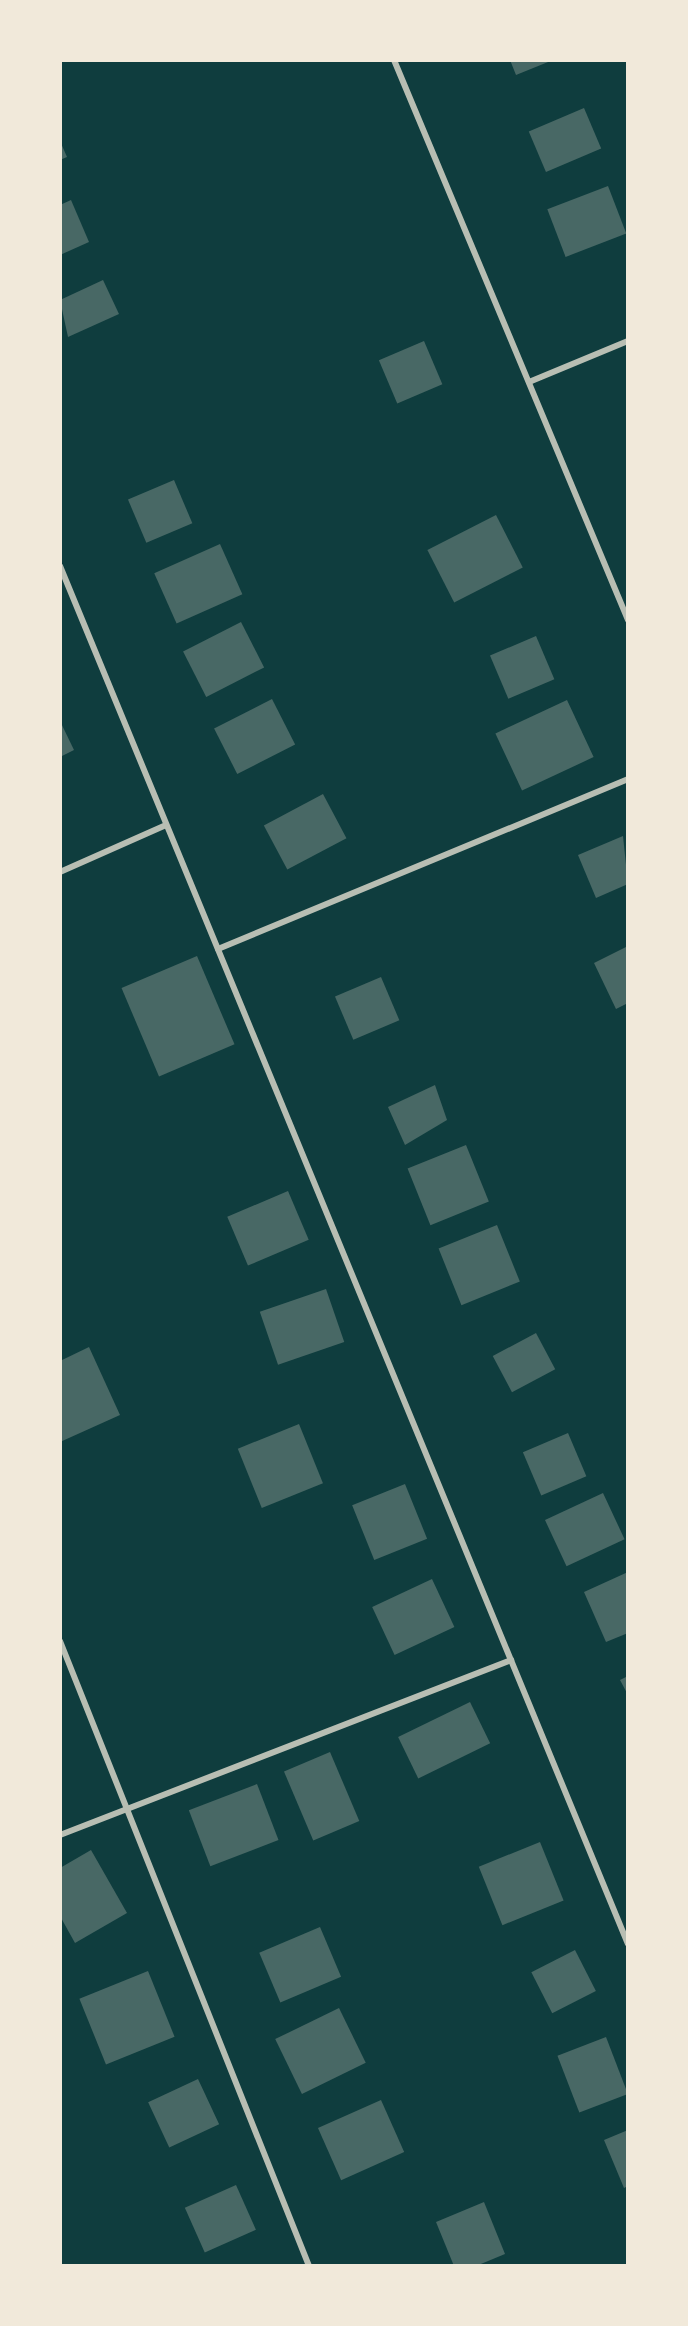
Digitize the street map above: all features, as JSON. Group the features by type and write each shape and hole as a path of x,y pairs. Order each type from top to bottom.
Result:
{"street":[{"path":"394,60 628,620"},
{"path":"529,382 628,341"},
{"path":"60,566 628,1944"},
{"path":"218,950 628,778"},
{"path":"60,872 166,825"},
{"path":"60,1641 309,2266"},
{"path":"60,1835 511,1660"}],"building":[{"path":"510,60 553,60 516,75"},
{"path":"584,108 601,149 546,172 529,131"},
{"path":"60,141 67,157 60,160"},
{"path":"608,186 626,234 566,257 547,209"},
{"path":"71,200 89,242 60,255 60,205"},
{"path":"103,280 119,314 68,337 60,300"},
{"path":"424,341 442,384 397,403 379,360"},
{"path":"174,480 192,523 146,543 128,500"},
{"path":"496,515 523,568 454,603 427,550"},
{"path":"220,544 242,594 177,624 154,573"},
{"path":"241,622 264,667 206,697 183,652"},
{"path":"536,636 554,679 508,699 490,656"},
{"path":"272,699 295,744 237,774 214,729"},
{"path":"567,700 594,757 522,790 495,733"},
{"path":"60,721 74,750 60,757"},
{"path":"323,794 346,838 287,870 264,825"},
{"path":"623,836 628,884 596,898 578,855"},
{"path":"628,946 628,1003 616,1009 594,963"},
{"path":"197,956 235,1044 159,1076 122,988"},
{"path":"381,977 399,1020 353,1040 335,997"},
{"path":"435,1085 447,1120 405,1145 388,1107"},
{"path":"466,1145 489,1202 430,1225 408,1169"},
{"path":"288,1191 309,1240 248,1266 227,1217"},
{"path":"497,1225 520,1282 461,1305 439,1249"},
{"path":"326,1289 344,1342 278,1365 260,1312"},
{"path":"536,1333 555,1369 512,1392 493,1356"},
{"path":"89,1347 120,1415 60,1442 60,1361"},
{"path":"299,1424 323,1483 262,1508 238,1449"},
{"path":"568,1433 586,1476 541,1495 523,1452"},
{"path":"405,1484 427,1539 374,1560 352,1505"},
{"path":"603,1493 625,1539 567,1566 545,1520"},
{"path":"628,1572 628,1633 606,1642 584,1592"},
{"path":"432,1579 454,1627 395,1655 372,1607"},
{"path":"628,1676 628,1695 620,1680"},
{"path":"470,1702 490,1743 418,1778 398,1737"},
{"path":"330,1752 359,1821 313,1841 284,1772"},
{"path":"257,1784 279,1840 210,1866 189,1810"},
{"path":"540,1842 564,1900 502,1925 479,1867"},
{"path":"91,1850 127,1913 75,1943 60,1916 60,1868"},
{"path":"320,1927 341,1977 280,2002 259,1953"},
{"path":"575,1950 596,1991 552,2013 531,1972"},
{"path":"148,1971 175,2037 106,2065 79,1999"},
{"path":"339,2008 366,2063 302,2094 275,2039"},
{"path":"606,2037 628,2094 579,2113 557,2056"},
{"path":"198,2079 219,2124 169,2148 148,2102"},
{"path":"381,2100 404,2152 341,2180 318,2128"},
{"path":"628,2130 628,2186 624,2188 604,2140"},
{"path":"236,2185 256,2230 205,2253 185,2208"},
{"path":"484,2202 505,2254 476,2266 454,2266 436,2222"}]}
